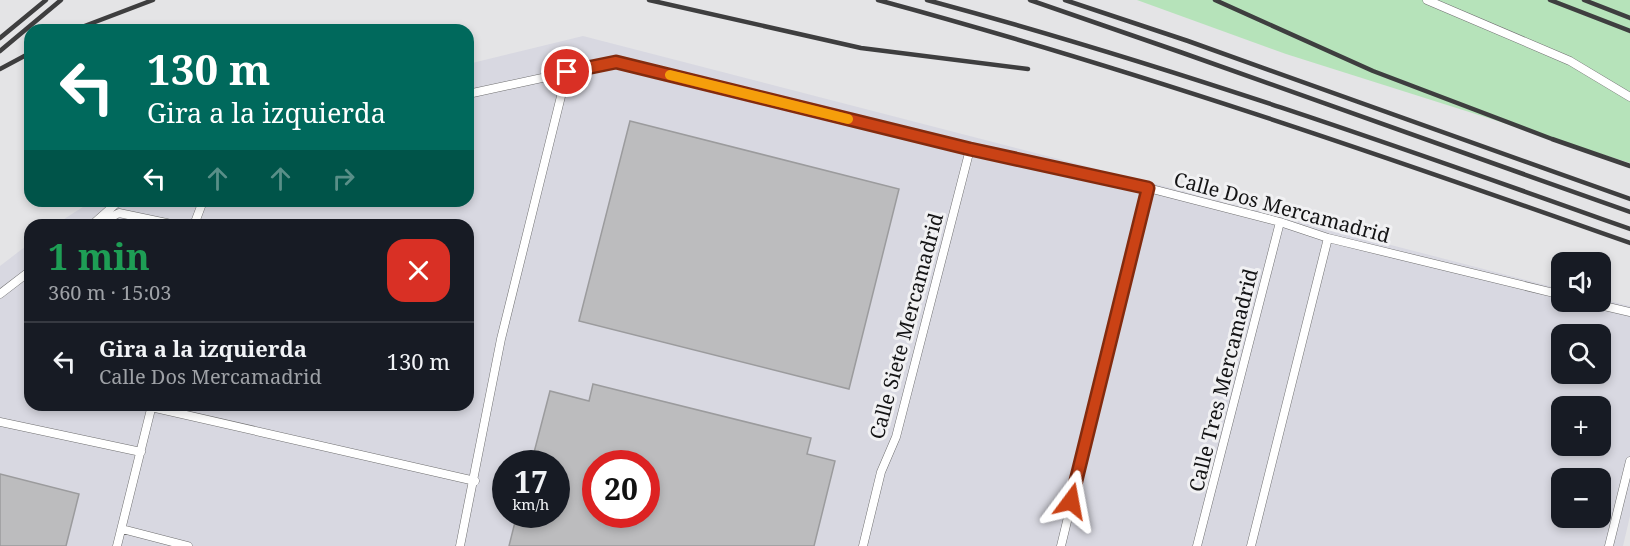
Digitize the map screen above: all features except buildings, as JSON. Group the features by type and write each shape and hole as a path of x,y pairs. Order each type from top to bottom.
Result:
{"lane":[{"path":"1427,0 1570,61 1630,97"},
{"name":"Calle Dos Mercamadrid","path":"474,93 616,62 970,149 1148,188 1280,222 1328,238 1551,292"},
{"path":"460,546 475,481 501,339 567,72"},
{"name":"Calle Siete Mercamadrid","path":"863,546 881,472 896,437 970,149"},
{"path":"1060,546 1148,188"},
{"path":"98,219 112,207"},
{"path":"108,219 119,213 148,219"},
{"name":"Calle Tres Mercamadrid","path":"1197,546 1280,222"},
{"path":"1251,546 1328,238"},
{"path":"0,294 24,276"},
{"path":"1611,308 1630,312"},
{"path":"117,546 151,411"},
{"path":"174,411 475,481"},
{"path":"0,422 141,452"},
{"path":"1609,546 1630,460"},
{"path":"122,529 188,546"}],"shaded area":[{"path":"583,36 1551,286 1551,312 1611,312 1611,301 1630,306 1630,516 1623,546 0,546 0,266 24,248 24,411 474,411 474,219 64,219 83,207 474,207 474,63"}],"green space":[{"path":"1137,0 1630,0 1630,163 1286,54"}],"railway":[{"path":"0,38 46,0"},
{"path":"32,24 61,0"},
{"path":"90,24 153,0"},
{"path":"649,0 861,48 1028,69"},
{"path":"878,0 1068,55 1257,114 1630,243"},
{"path":"927,0 1105,51 1281,107 1630,229"},
{"path":"1030,0 1630,212"},
{"path":"1065,0 1188,41 1630,199"},
{"path":"1215,0 1373,71 1630,166"},
{"path":"1550,0 1630,31"},
{"path":"1584,0 1630,18"},
{"path":"0,51 24,31"},
{"path":"0,69 24,56"}],"slow traffic":[{"path":"670,75 848,119"}],"route":[{"path":"567,72 616,62 970,149 1148,188 1071,501"}]}
